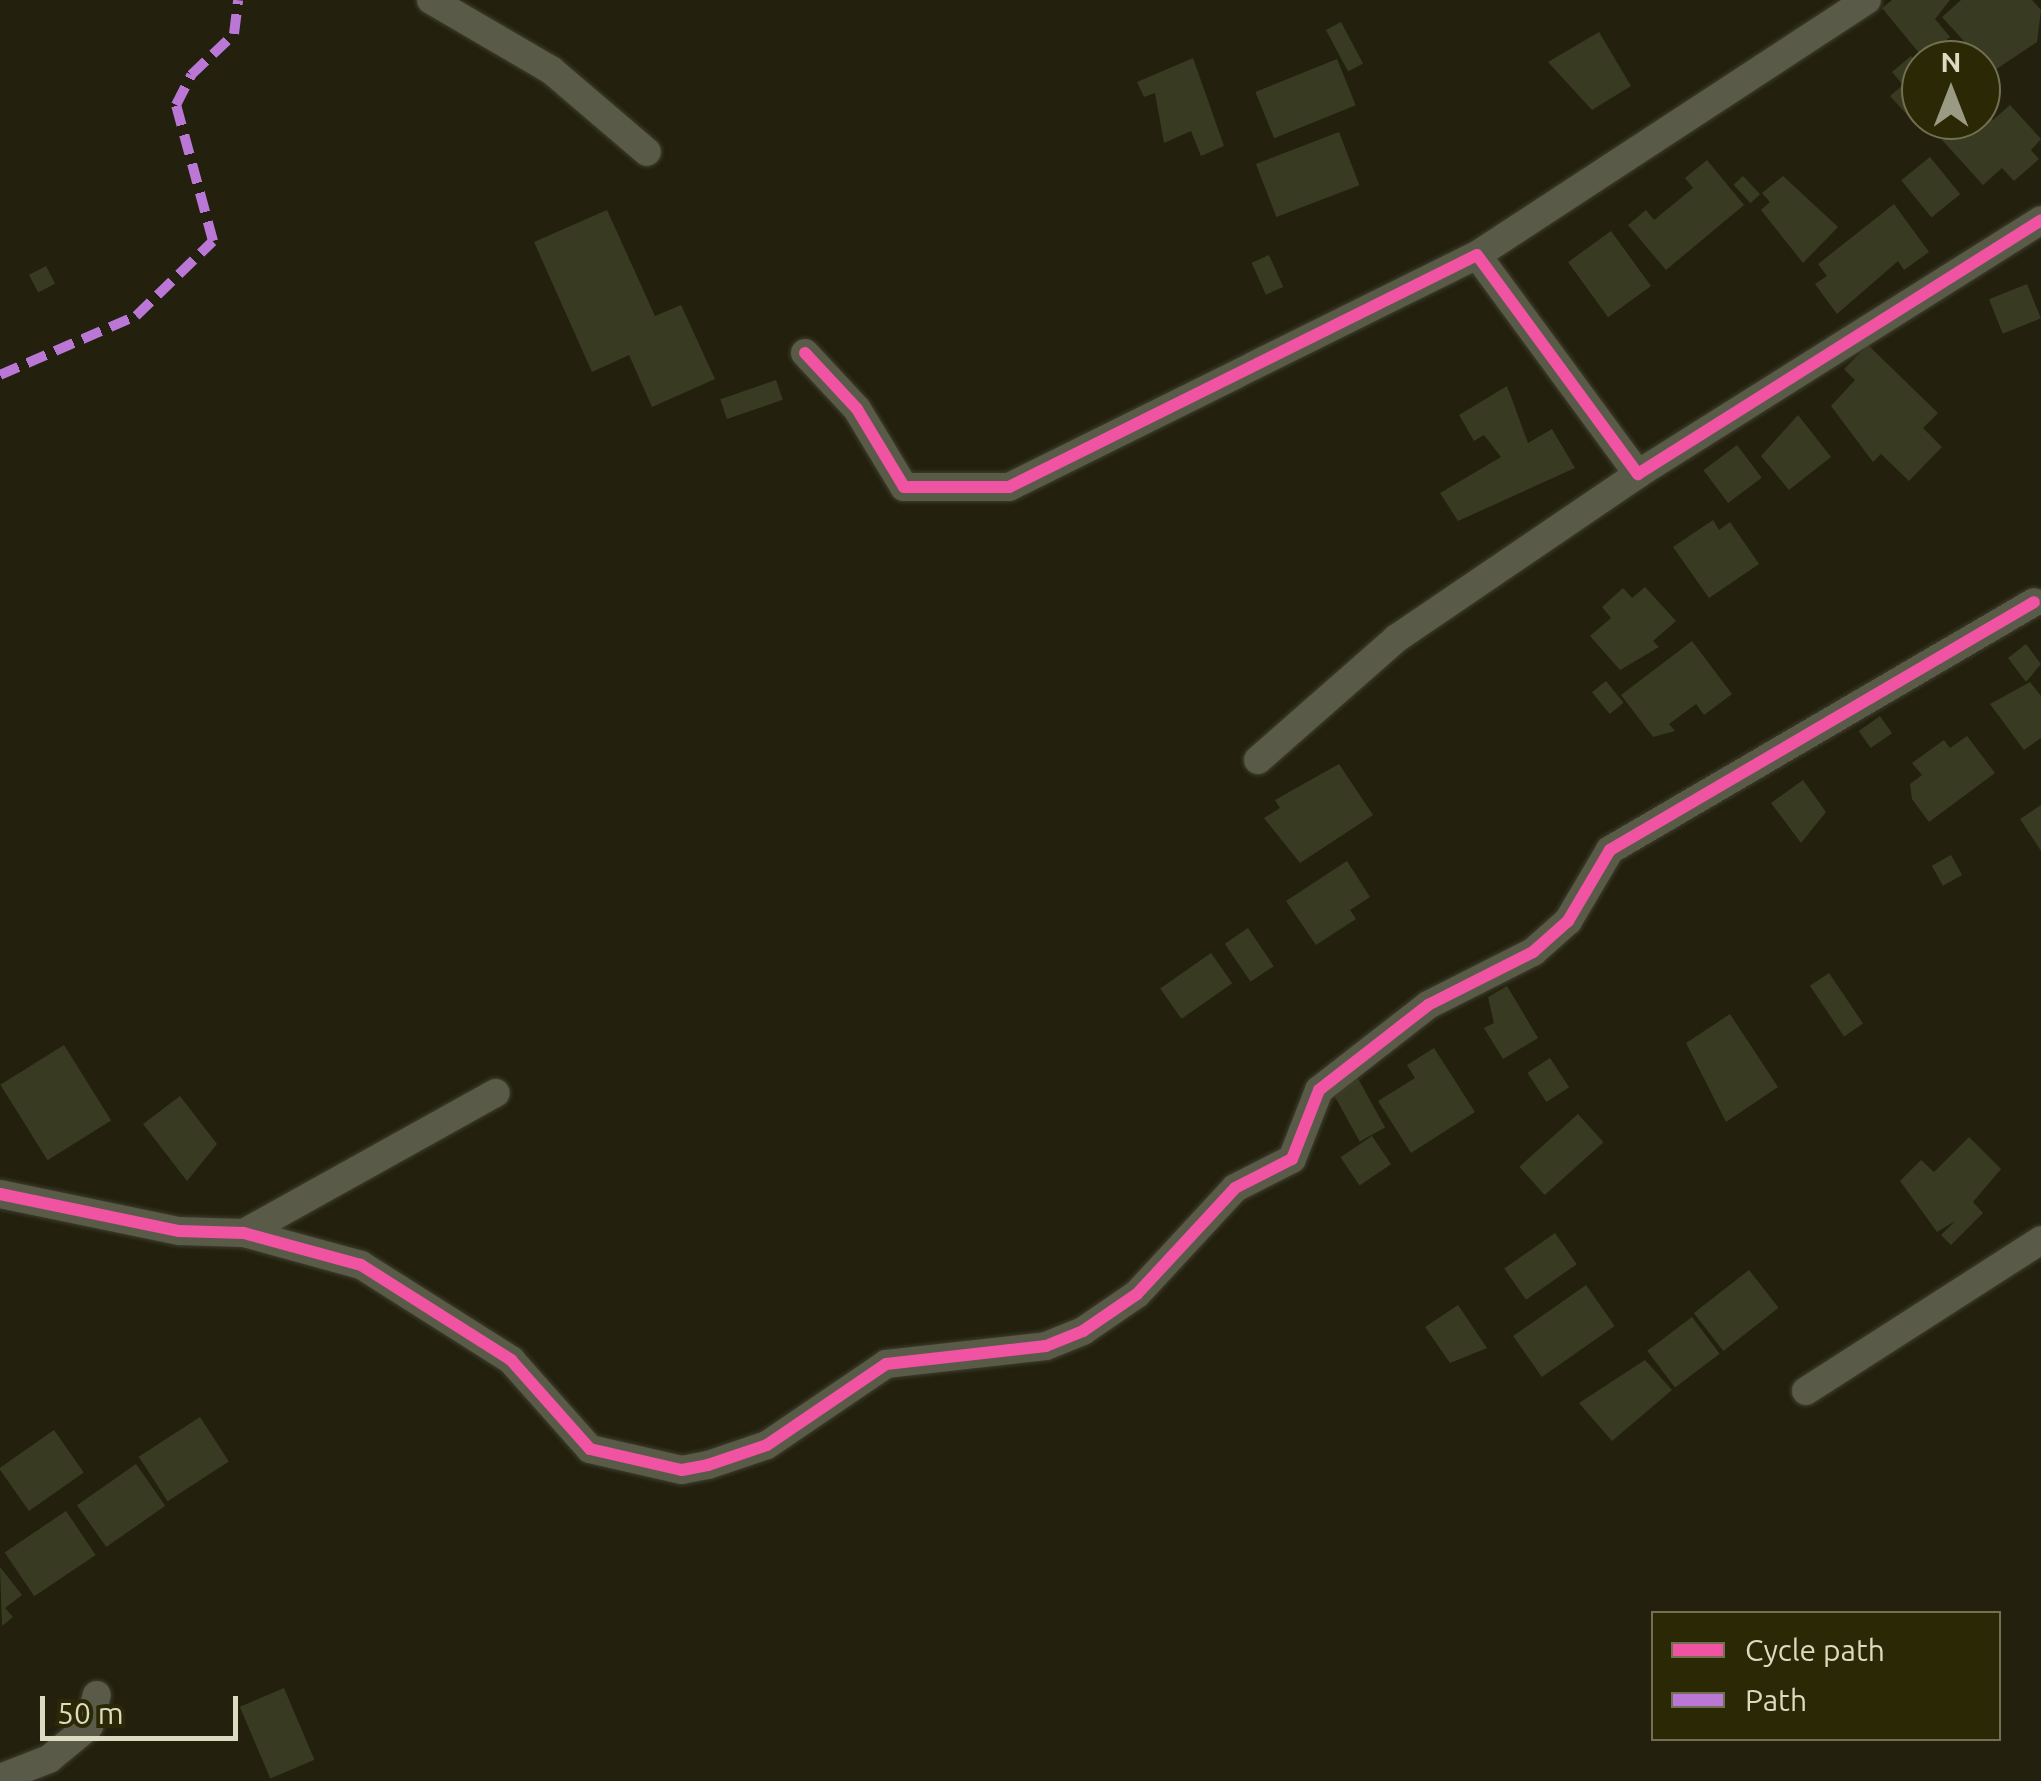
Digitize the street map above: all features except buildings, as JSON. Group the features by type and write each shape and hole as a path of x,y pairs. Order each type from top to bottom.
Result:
{"street":[{"path":"431,0 551,70 647,152"},
{"path":"805,353 856,409 904,488 1008,486 1477,255 1867,0"},
{"path":"1258,760 1397,638 1638,474 2041,220"},
{"path":"1477,255 1638,474"},
{"path":"0,1194 179,1231 244,1233 380,1274 511,1360 590,1449 682,1470 767,1445 886,1364 1061,1344 1137,1294 1236,1188 1292,1159 1311,1100 1345,1069 1428,1005 1533,952 1568,921 1610,850 2039,604"},
{"path":"244,1233 496,1092"},
{"path":"1806,1391 2041,1240"},
{"path":"0,1778 50,1759 76,1737 97,1695"}],"marked path":[{"path":"0,375 136,316 213,241 176,105 191,75 234,34 238,0"}],"cycle path":[{"path":"805,353 857,409 904,487 1009,487 1477,255 1638,474 2041,220"},
{"path":"0,1194 179,1231 244,1233 361,1265 511,1360 590,1449 682,1470 708,1465 767,1445 886,1364 1046,1346 1083,1331 1137,1294 1235,1188 1292,1159 1319,1090 1428,1005 1533,952 1568,921 1610,850 2034,602"}]}
